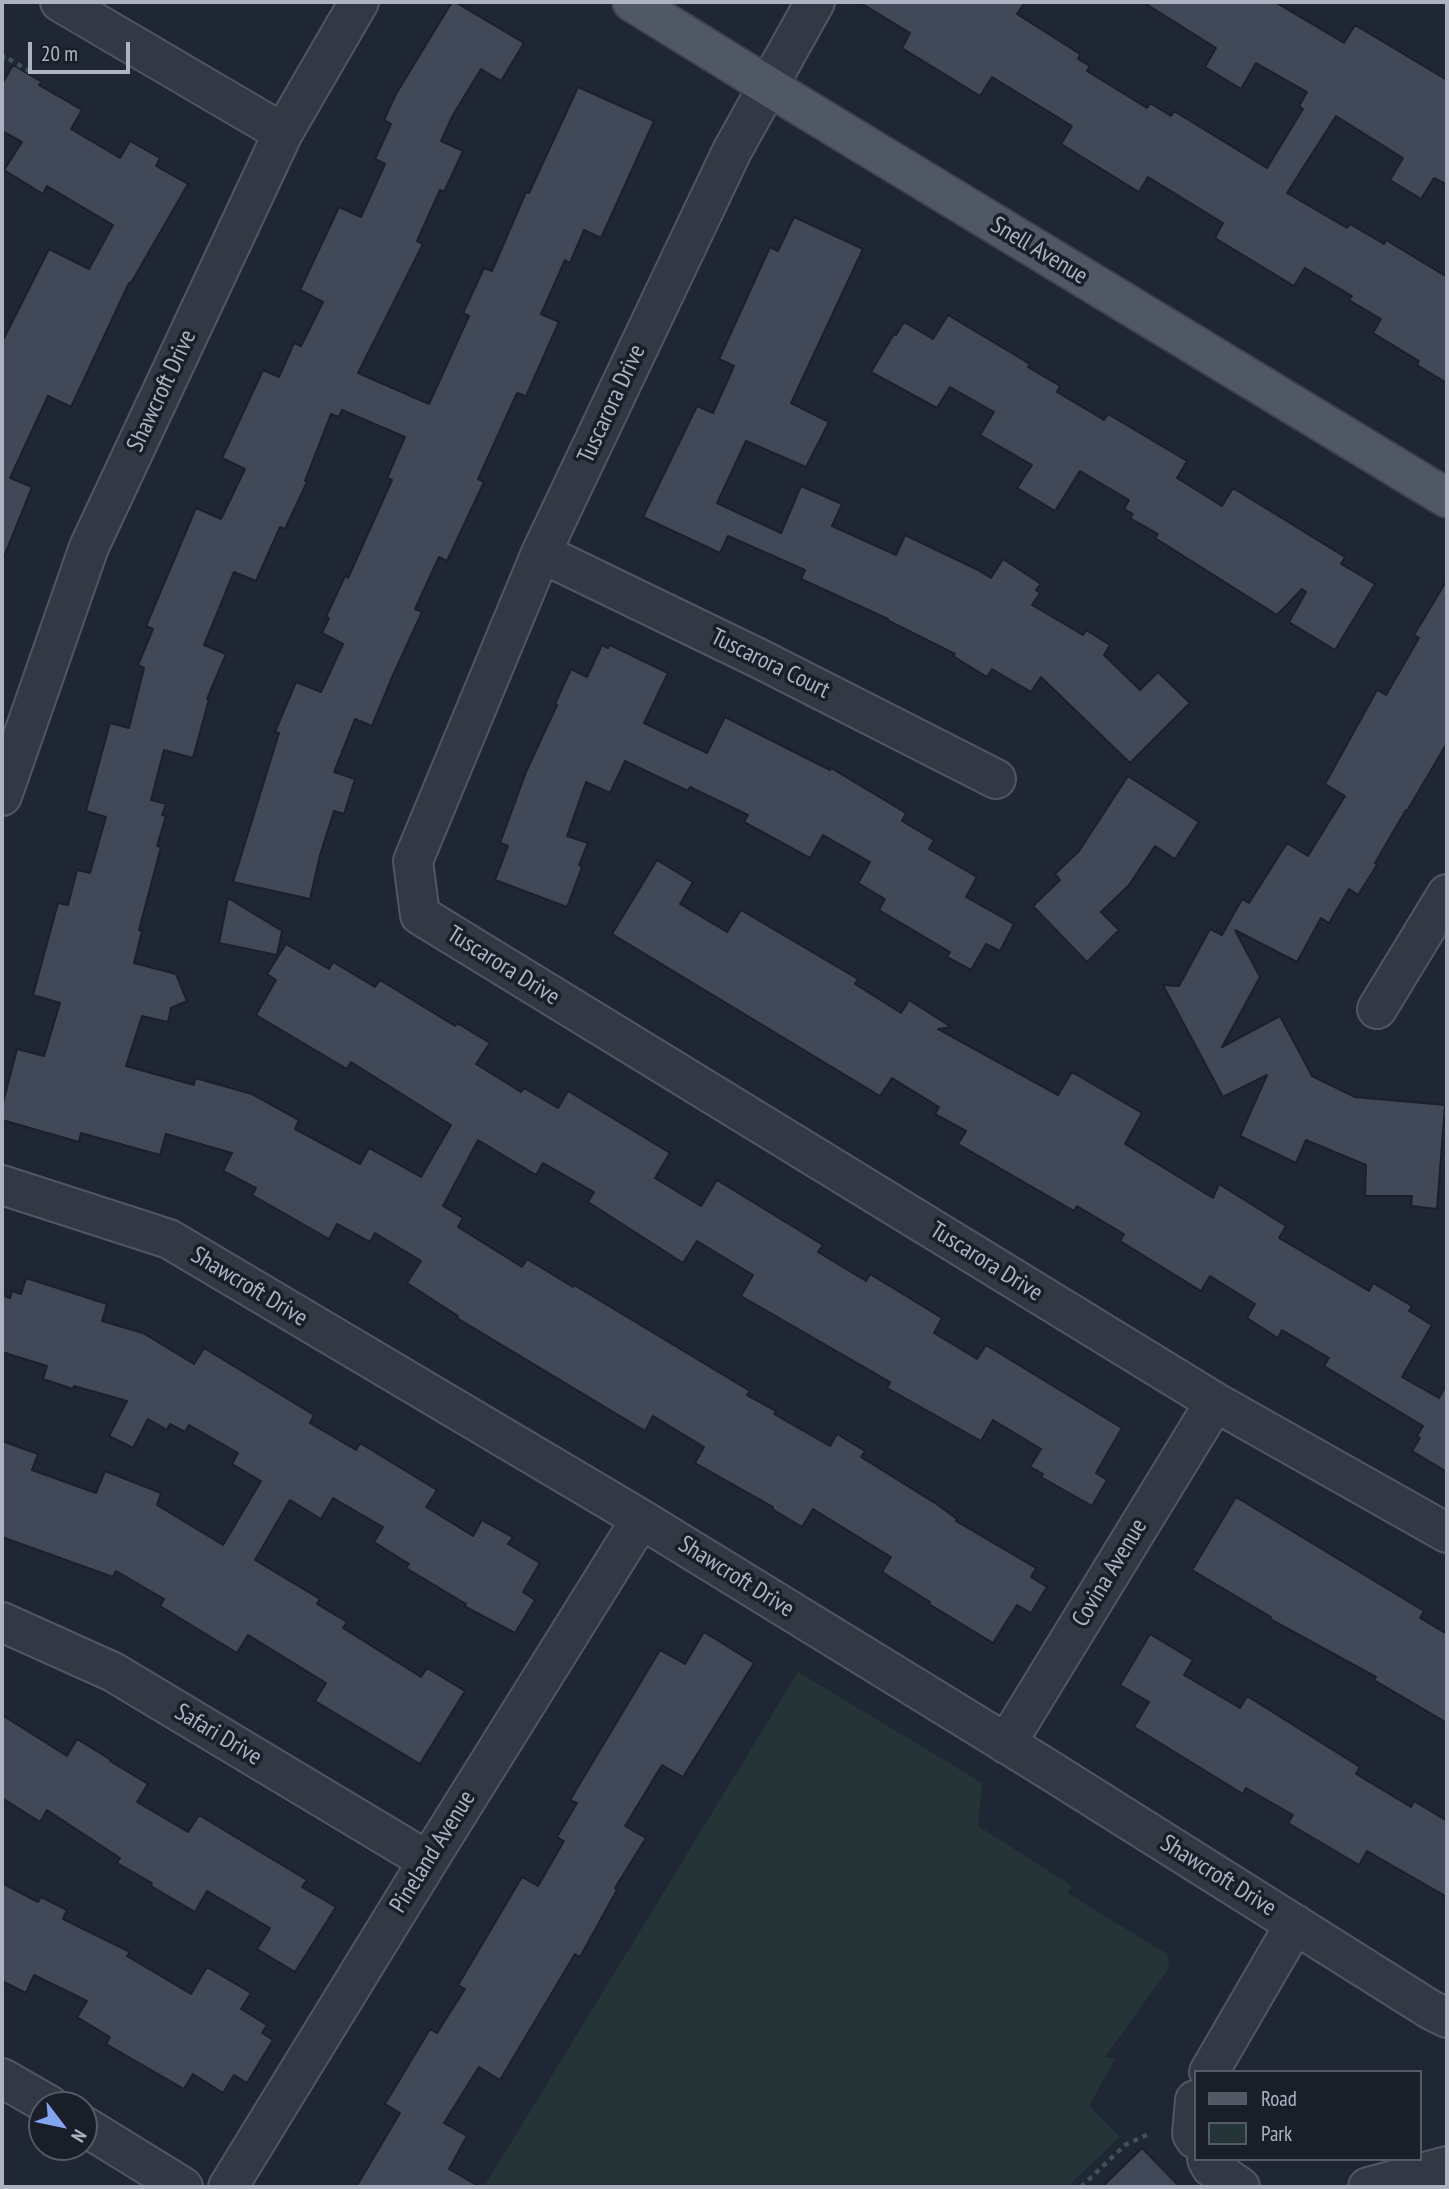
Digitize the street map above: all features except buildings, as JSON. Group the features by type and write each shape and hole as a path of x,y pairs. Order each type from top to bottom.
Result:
{"main road":[{"name":"Snell Avenue","path":"632,2 1447,498"}],"street":[{"path":"60,2 283,132"},
{"name":"Shawcroft Drive","path":"2,796 89,547 283,132 359,2"},
{"name":"Tuscarora Drive","path":"815,2 732,151 541,554 412,861 420,915 1215,1402 1447,1533"},
{"name":"Tuscarora Court","path":"541,554 760,659 996,779"},
{"path":"1377,1009 1447,894"},
{"name":"Shawcroft Drive","path":"2,1185 169,1239 641,1519 1447,2018"},
{"name":"Covina Avenue","path":"1006,1744 1215,1402"},
{"name":"Pineland Avenue","path":"228,2187 641,1519"},
{"name":"Safari Drive","path":"2,1622 113,1672 428,1861"},
{"path":"1210,2070 1295,1924"},
{"path":"2,2078 28,2093"},
{"path":"1194,2111 1194,2137"},
{"path":"98,2135 183,2187"},
{"path":"1208,2161 1211,2167 1240,2187"},
{"path":"1368,2187 1447,2166"}],"path":[{"path":"2,60 4,56 29,71"},
{"path":"1081,2187 1125,2145 1151,2133"}],"green space":[{"path":"798,1672 982,1783 978,1826 1072,1886 1067,1893 1167,1954 1169,1968 1105,2057 1115,2059 1089,2106 1120,2137 1067,2187 484,2187"}]}
